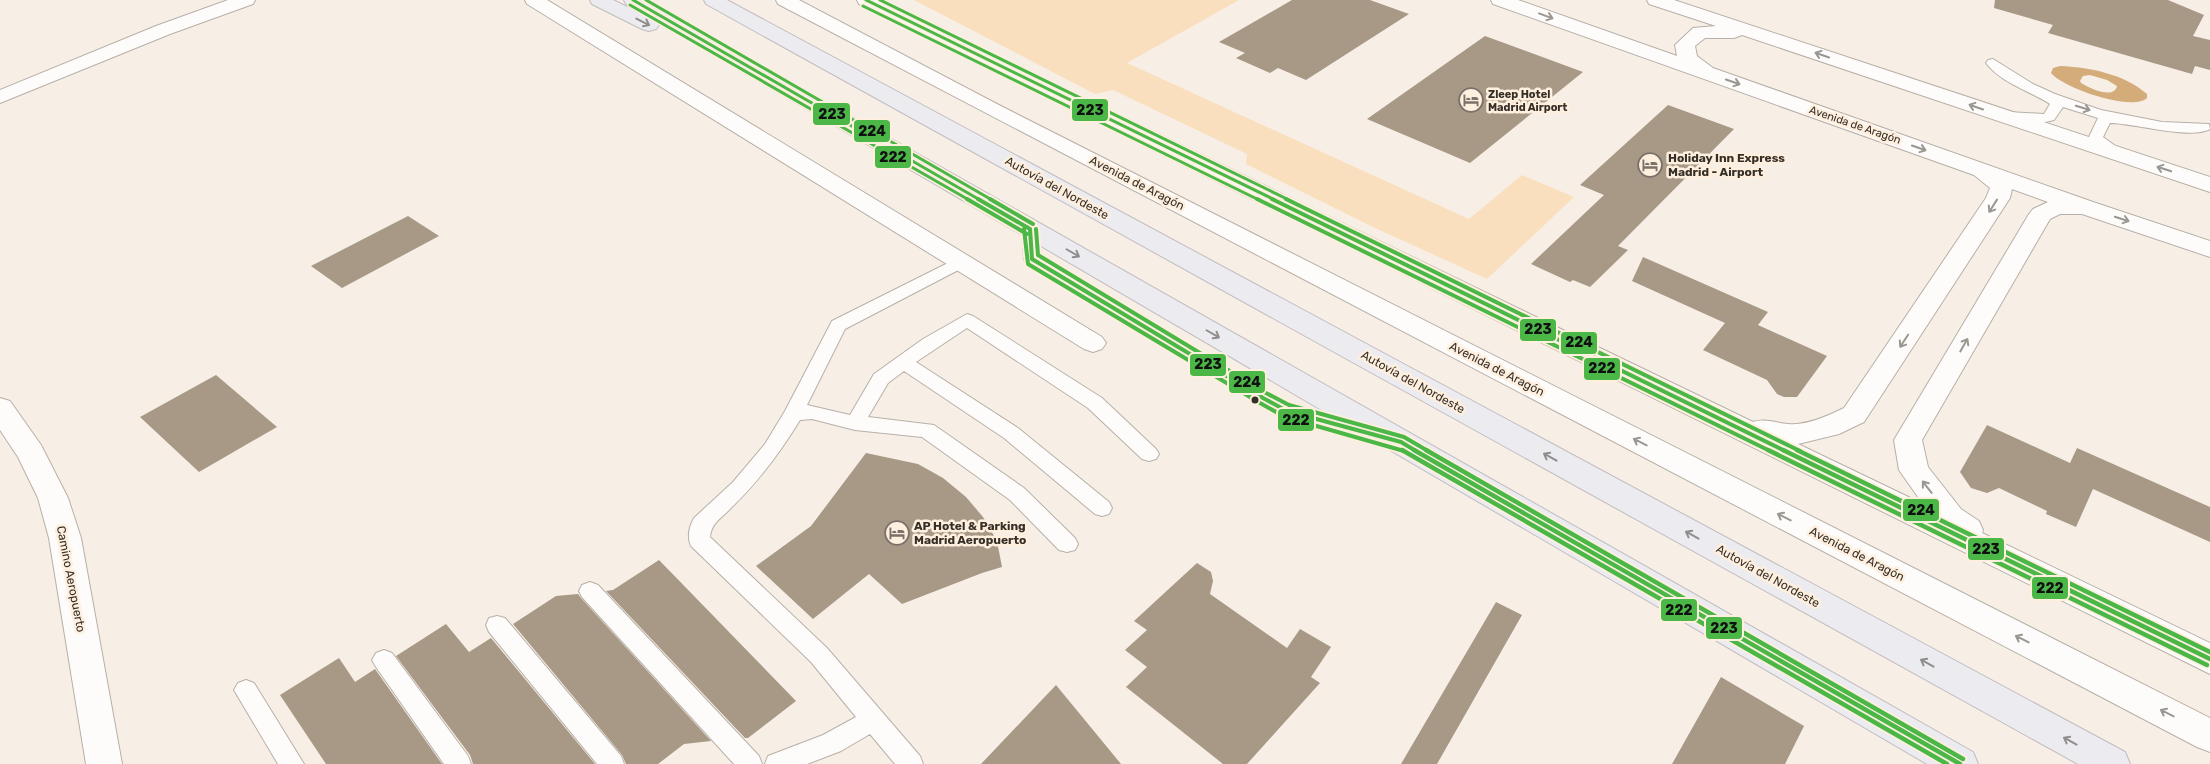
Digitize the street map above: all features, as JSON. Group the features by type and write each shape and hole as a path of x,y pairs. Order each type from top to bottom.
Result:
{"highway":[{"path":"599,0 902,155"},
{"path":"633,0 1960,764"},
{"name":"Autovía del Nordeste","path":"713,0 2112,764"}],"street":[{"path":"0,97 163,30 246,0"},
{"path":"534,0 1094,343"},
{"name":"Avenida de Aragón","path":"785,0 988,107 2210,736"},
{"path":"866,0 2210,659"},
{"name":"Avenida de Aragón","path":"1500,0 2085,207 2210,249"},
{"path":"1656,0 2210,185"},
{"path":"1705,72 1688,58 1685,44 1700,32 1732,31 1770,37"},
{"path":"1737,427 1790,435 1830,427 1854,415 1998,198 2002,186 1980,170"},
{"path":"2032,572 1950,517 1914,470 1908,440 2041,214 2056,207 2085,207"},
{"name":"Camino Aeropuerto","path":"0,408 34,460 53,498 65,538 104,764"}],"lane":[{"path":"1993,63 2004,73 2058,103 2049,117 2041,119 2002,115"},
{"path":"2049,97 2120,119 2162,126 2204,128"},
{"path":"2117,154 2101,144 2096,137 2105,119 2120,119"},
{"path":"910,764 819,654 699,540 701,524 740,487 772,449 794,413 838,325 960,262"},
{"path":"855,423 880,379 929,343 966,320 1095,403 1149,454"},
{"path":"903,362 1012,433 1102,508"},
{"path":"794,413 812,412 855,423 927,430 1018,494 1068,544"},
{"path":"590,591 750,764"},
{"path":"497,625 612,764"},
{"path":"384,660 459,764"},
{"path":"246,690 292,764"},
{"path":"777,764 832,743 874,719"}],"shaded area":[{"path":"914,0 1239,0 1127,63 1469,219 1522,175 1574,197 1487,279 1375,228 1246,164 1247,154 1113,90 1095,94"},
{"path":"2060,66 2071,67 2106,73 2138,87 2147,94 2147,98 2139,102 2127,102 2098,96 2058,79 2051,73 2053,68","holes":["2090,75 2107,80 2117,86 2115,90 2106,93 2095,90 2080,81 2083,76"]}],"building":[{"path":"1292,0 1370,0 1409,14 1306,80 1278,68 1270,73 1236,58 1245,53 1219,42"},
{"path":"1995,0 2168,0 2204,15 2193,36 2210,40 2210,70 2195,66 2192,74 2048,33 2053,25 1994,8"},
{"name":"Zleep Hotel Madrid Airport","path":"1485,36 1583,72 1470,163 1367,119"},
{"name":"Holiday Inn Express Madrid - Airport","path":"1668,105 1734,129 1618,246 1628,250 1590,287 1573,280 1570,282 1531,264 1604,195 1580,185"},
{"path":"408,216 439,236 342,288 311,266"},
{"path":"1643,257 1768,312 1758,325 1827,356 1797,397 1784,397 1777,394 1767,380 1703,350 1725,323 1632,281"},
{"path":"216,375 277,427 199,472 140,417"},
{"path":"1987,425 2070,463 2077,448 2210,507 2210,542 2093,489 2076,527 2046,514 2047,511 1999,488 1987,493 1971,488 1960,472"},
{"name":"AP Hotel & Parking Madrid Aeropuerto","path":"866,453 918,464 943,478 966,497 983,517 997,541 1002,567 902,604 869,574 813,619 756,566 811,526"},
{"path":"659,560 796,701 748,738 745,738 606,591 613,590"},
{"path":"1197,563 1211,572 1213,581 1210,594 1287,648 1300,629 1331,647 1311,677 1320,683 1247,764 1223,764 1126,687 1147,667 1125,650 1147,630 1134,621"},
{"path":"578,594 711,741 684,744 658,764 626,764 622,755 513,624 556,596"},
{"path":"1496,602 1522,615 1437,764 1401,764"},
{"path":"446,624 469,652 491,638 595,764 473,764 470,755 396,656"},
{"path":"339,658 355,682 375,669 442,764 326,764 280,695"},
{"path":"1721,677 1804,726 1785,764 1672,764"},
{"path":"1056,685 1121,764 981,764"}],"transit line":[{"name":"223","path":"633,0 1030,229"},
{"name":"224","path":"646,0 1033,224"},
{"name":"223","path":"866,0 2210,659"},
{"name":"224","path":"880,0 2210,652"},
{"name":"222","path":"630,5 1027,234"},
{"name":"222","path":"863,6 2207,665"},
{"name":"222","path":"1024,229 1026,260 1028,264 1260,403 1285,417 1399,448 1947,764"},
{"name":"223","path":"1030,229 1032,259 1263,398 1287,411 1401,442 1960,764"},
{"name":"224","path":"1036,229 1038,255 1266,393 1289,405 1404,437 1963,759"}],"place":[{"name":"Zleep Hotel Madrid Airport","path":"1471,100"},
{"name":"Holiday Inn Express Madrid - Airport","path":"1650,165"},
{"name":"AP Hotel & Parking Madrid Aeropuerto","path":"897,533"}]}
